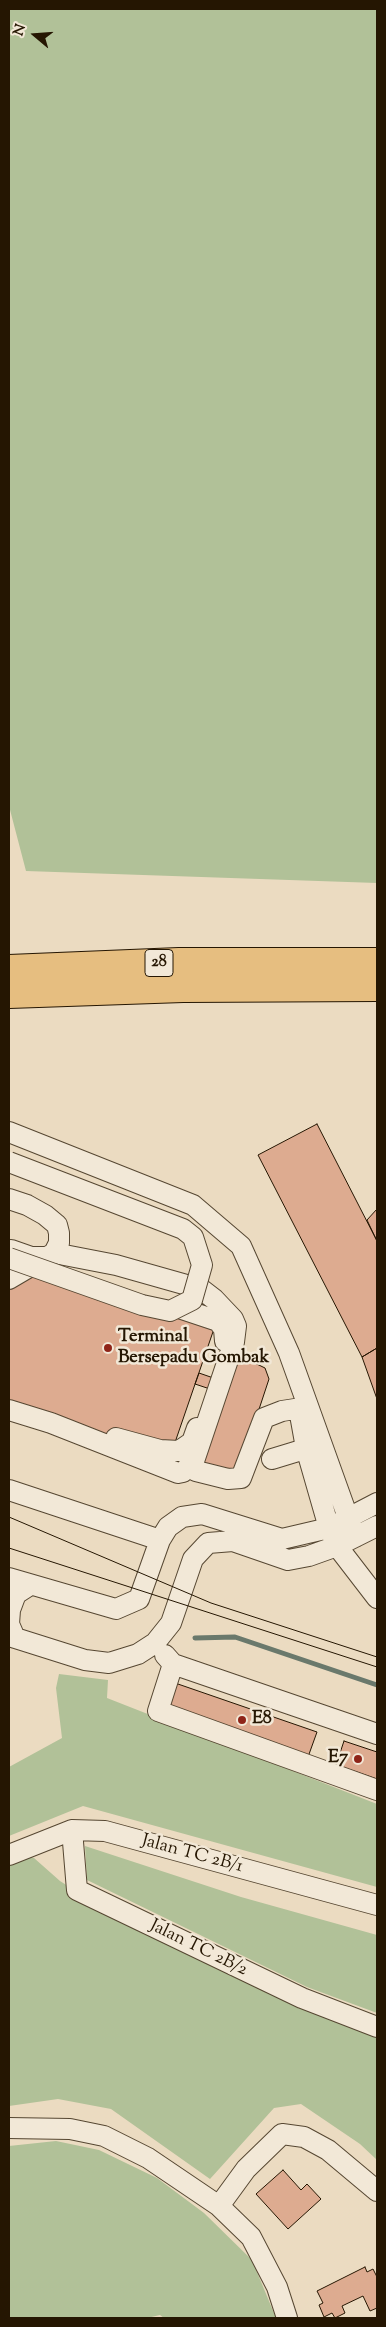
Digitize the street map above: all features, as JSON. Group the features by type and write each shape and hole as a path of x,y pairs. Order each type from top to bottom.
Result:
{"highway":[{"name":"28","path":"9,969 179,962 377,962"},
{"name":"28","path":"9,994 281,987 377,987"}],"street":[{"path":"9,1132 193,1205 241,1246 289,1353 314,1446 329,1528 346,1542 377,1598"},
{"path":"9,1162 157,1217 183,1229 193,1237 202,1265 192,1300 170,1311 142,1305 9,1258"},
{"path":"9,1199 27,1205 57,1224 59,1243 51,1255 9,1279"},
{"path":"9,1249 32,1257 51,1255 116,1265 200,1290 214,1299 233,1319 236,1326 234,1342 194,1461 184,1470"},
{"path":"51,1423 160,1450 179,1451 186,1448 192,1442 222,1358 225,1336 224,1329 218,1320 179,1308"},
{"path":"9,1410 184,1470 228,1479 241,1478 265,1416 304,1408"},
{"path":"272,1459 314,1446"},
{"path":"314,1446 348,1518 346,1542"},
{"path":"9,1490 160,1540"},
{"path":"9,1578 116,1610 130,1605 139,1599 160,1540 168,1527 182,1517 202,1514 282,1539 329,1528 377,1503"},
{"path":"30,1585 16,1594 10,1610 9,1624 12,1637 85,1660 109,1662 138,1654 155,1643 171,1623 193,1559 208,1543 233,1542 288,1560 309,1556 346,1542 377,1526"},
{"path":"155,1643 173,1664 377,1734"},
{"path":"173,1664 158,1711 377,1790"},
{"name":"Jalan TC 2B/1","path":"9,1855 72,1830 105,1831 377,1905"},
{"name":"Jalan TC 2B/2","path":"72,1830 76,1890 302,1998 377,2027"},
{"path":"9,2128 70,2129 104,2136 148,2158 219,2206 251,2237 277,2287 287,2318"},
{"path":"219,2206 246,2169 282,2134 304,2137 328,2150 377,2191"}],"green space":[{"path":"9,9 377,9 377,883 26,871 9,806"},
{"path":"59,1674 108,1680 107,1698 377,1804 377,1887 83,1806 9,1836 9,1767 62,1738 56,1688"},
{"path":"85,1846 241,1897 377,1935 377,2013 307,1987 87,1880"},
{"path":"14,1851 34,1858 60,1881 110,1913 377,2031 377,2160 360,2144 301,2104 274,2108 210,2179 111,2109 58,2099 9,2106 9,1853"},
{"path":"56,2141 99,2150 157,2178 204,2213 252,2260 276,2318 164,2318 160,2315 147,2318 9,2318 9,2146"}],"building":[{"path":"317,1124 377,1241 377,1348 362,1357 258,1155"},
{"path":"377,1209 377,1241 367,1220"},
{"name":"Terminal Bersepadu Gombak","path":"9,1258 216,1323 170,1457 9,1415"},
{"path":"377,1348 377,1399 362,1357"},
{"path":"236,1354 265,1368 269,1379 237,1476 199,1467 222,1393 195,1384 199,1373 225,1382"},
{"name":"E8","path":"175,1683 317,1732 308,1757 167,1707"},
{"name":"E7","path":"344,1741 377,1752 377,1779 336,1765"},
{"path":"283,2170 301,2190 307,2184 321,2199 288,2229 256,2194"},
{"path":"365,2267 367,2272 373,2269 377,2277 377,2308 370,2311 363,2296 342,2306 345,2313 335,2318 332,2313 324,2317 319,2305 323,2303 317,2291"}],"waterway":[{"path":"195,1638 235,1637 377,1685"}],"tram line":[{"path":"9,1517 211,1603 377,1657"},
{"path":"9,1548 377,1667"}],"place":[{"name":"Terminal Bersepadu Gombak","path":"108,1348"},
{"name":"E8","path":"242,1720"},
{"name":"E7","path":"358,1759"}]}
